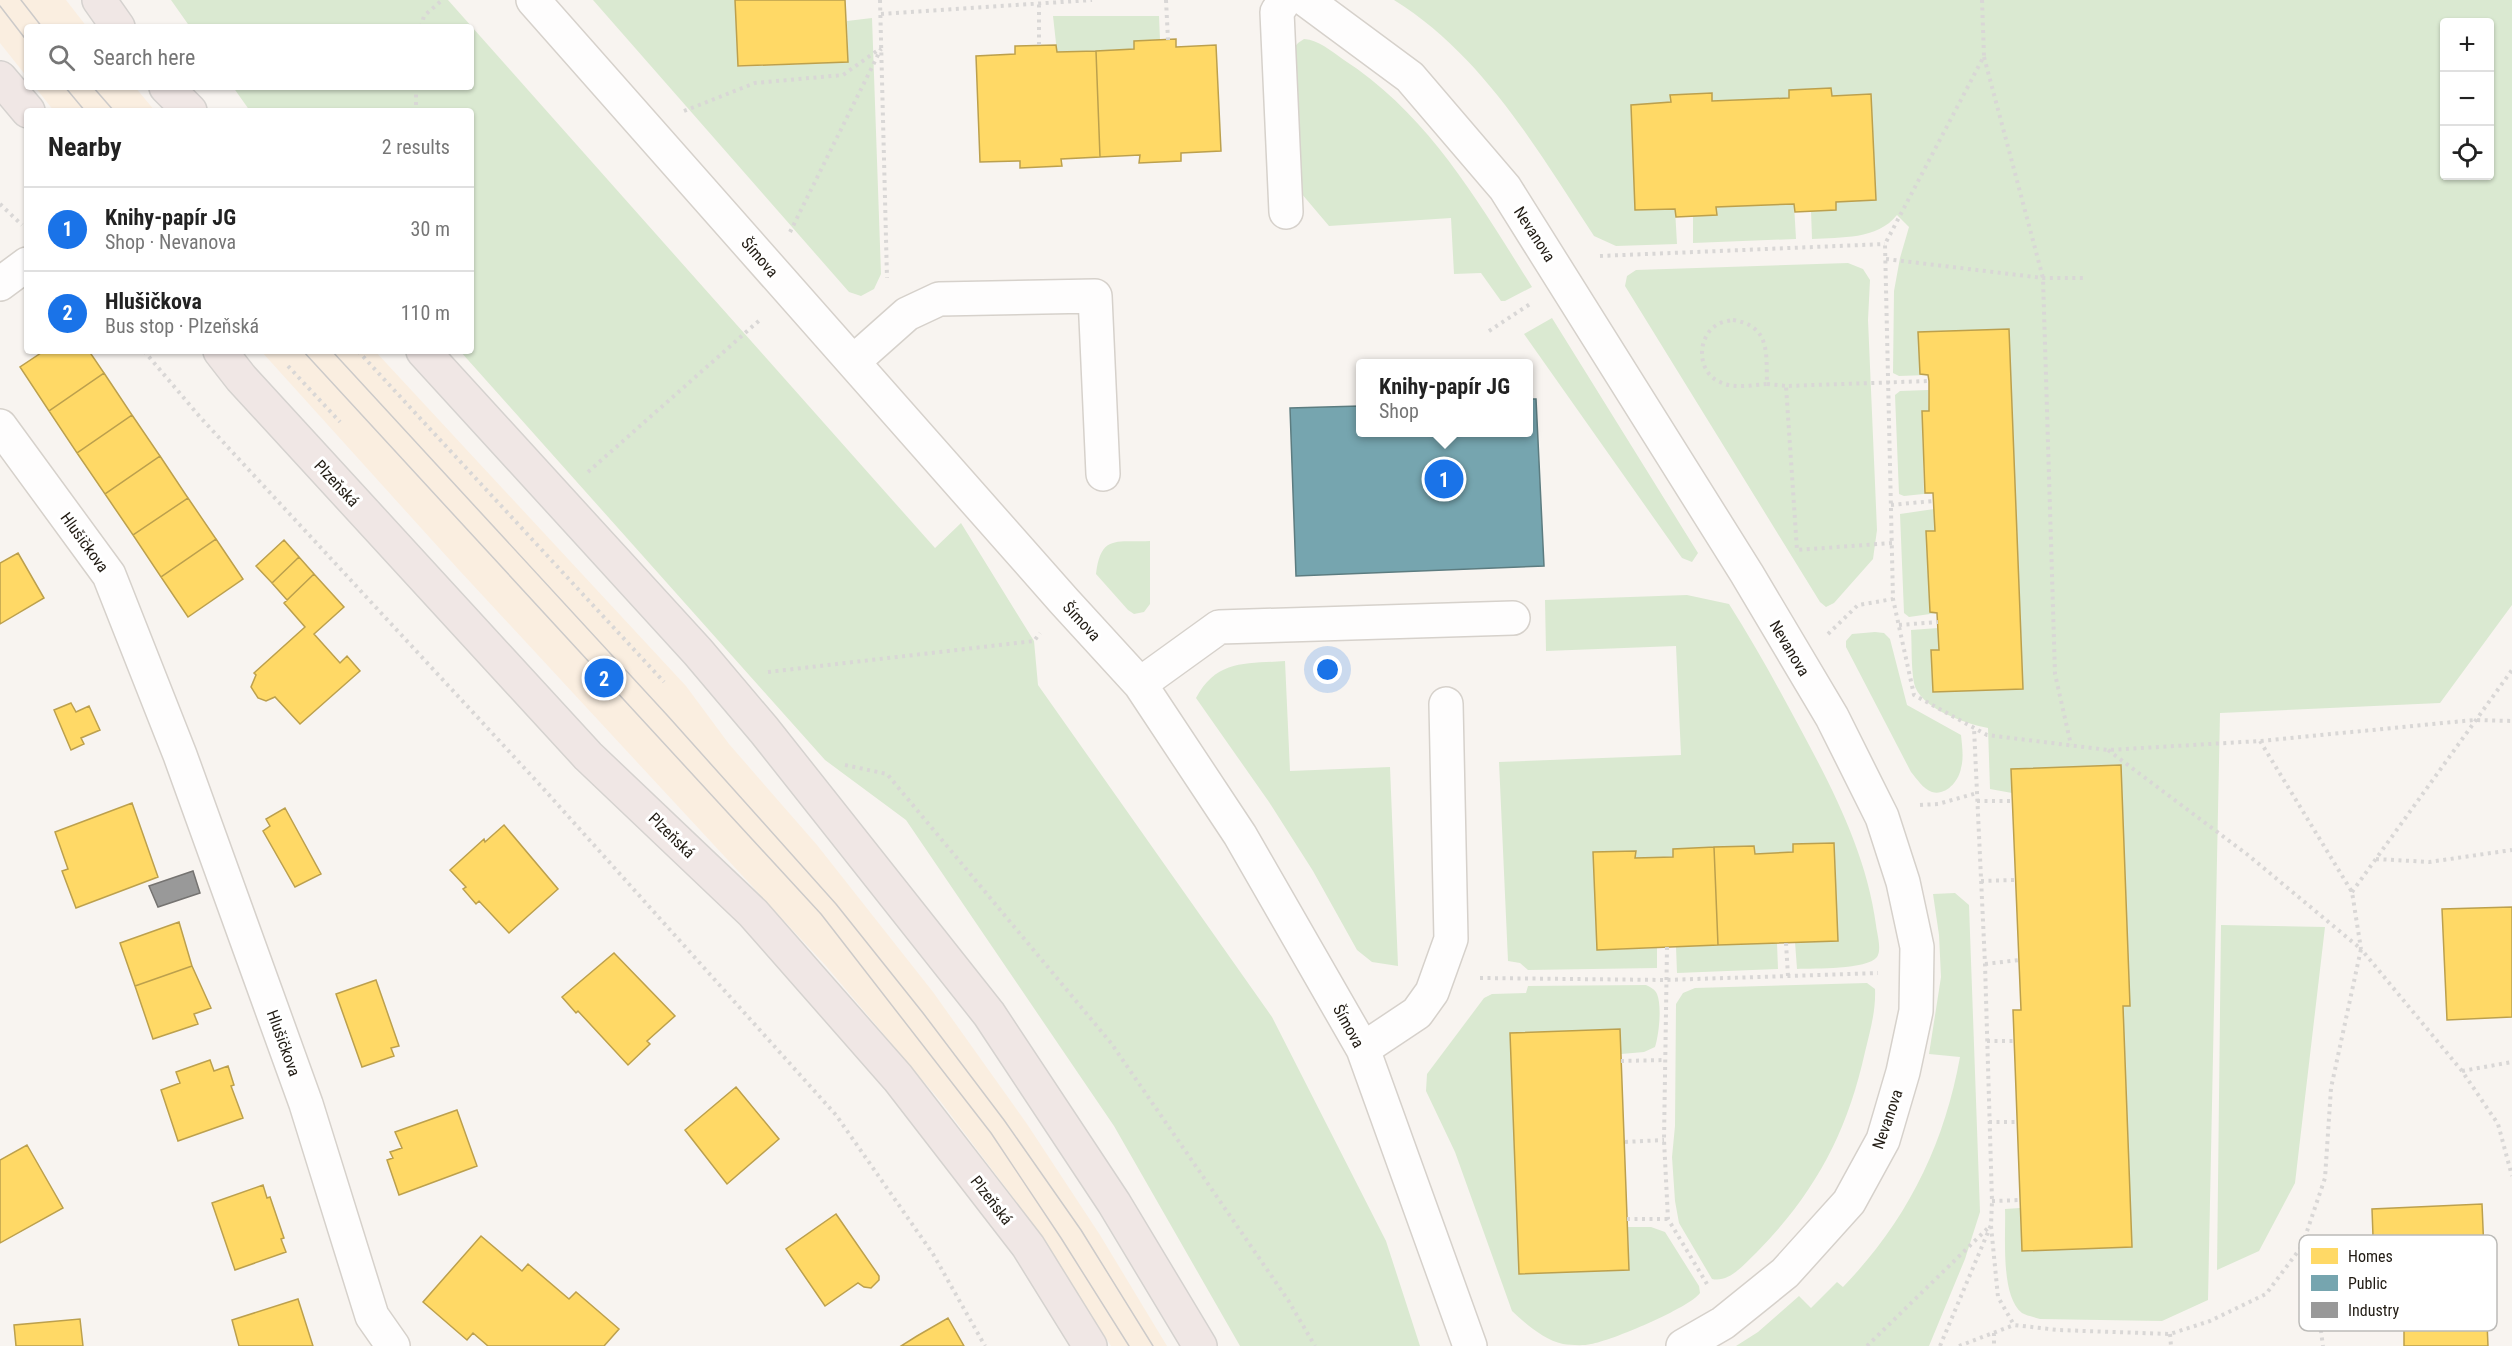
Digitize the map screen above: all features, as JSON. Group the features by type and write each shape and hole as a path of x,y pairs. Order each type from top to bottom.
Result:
{"main road":[{"path":"99,0 116,24"},
{"path":"0,78 25,108"},
{"path":"169,90 187,108"},
{"name":"Plzeňská","path":"222,354 241,378 588,756 753,913 898,1078 1028,1246 1090,1346"},
{"path":"426,354 698,652 777,747 981,1005 1114,1203 1200,1346"}],"street":[{"name":"Šímova","path":"533,0 1064,602 1140,684 1240,835 1363,1049 1470,1346"},
{"path":"1285,0 1277,12 1286,212"},
{"name":"Nevanova","path":"1306,0 1410,77 1506,188 1740,564 1832,717 1882,817 1903,882 1917,947 1916,1011 1903,1072 1883,1140 1849,1202 1785,1273 1723,1323 1683,1346"},
{"path":"0,284 24,266"},
{"path":"853,362 907,314 939,299 1095,296 1103,474"},
{"name":"Hlušičkova","path":"0,426 109,575 180,755 306,1104 372,1316 393,1346"},
{"path":"1140,684 1219,627 1513,618"},
{"path":"1363,1049 1417,1013 1432,992 1451,939 1446,704"}],"path":[{"path":"422,24 424,16 442,0"},
{"path":"880,0 886,281"},
{"path":"881,14 1092,0"},
{"path":"1166,0 1168,40"},
{"path":"1982,0 1984,56 2043,278 2055,674 2071,745"},
{"path":"1039,3 1039,45"},
{"path":"681,112 755,83 843,75 882,48"},
{"path":"789,234 882,48"},
{"path":"1984,56 1885,244 1893,599 1914,695 1987,735 2108,750 2260,741 2474,720 2512,721"},
{"path":"416,90 416,108"},
{"path":"0,204 24,227"},
{"path":"1600,256 1885,244"},
{"path":"1886,259 2043,278 2087,278"},
{"path":"586,475 791,292"},
{"path":"1489,330 1538,298"},
{"path":"1767,384 1765,343 1760,334 1744,322 1733,320 1714,327 1702,345 1702,356 1710,376 1731,386 1767,384 1786,387 1929,381"},
{"path":"147,354 200,417 541,786 836,1115 933,1254 986,1346"},
{"path":"361,354 664,682"},
{"path":"1786,387 1797,550 1892,543"},
{"path":"1891,505 1933,501"},
{"path":"1823,640 1858,606 1893,599"},
{"path":"1899,625 1938,622"},
{"path":"767,672 1034,641 1044,628"},
{"path":"2352,892 2512,670"},
{"path":"1974,728 1985,964 1992,1201 1990,1226 1998,1296 2014,1325"},
{"path":"2260,741 2352,892 2361,949 2331,1088 2325,1178 2306,1235"},
{"path":"2108,750 2248,855 2361,949 2462,1071 2498,1124 2512,1176"},
{"path":"835,763 887,774 1111,1043 1288,1300 1315,1346"},
{"path":"1920,805 1938,804 1977,793"},
{"path":"1977,801 2013,801"},
{"path":"2375,859 2429,862 2512,850"},
{"path":"1980,881 2015,880"},
{"path":"1786,943 1788,976"},
{"path":"1667,947 1664,1140 1668,1218 1710,1288"},
{"path":"1985,964 2019,960"},
{"path":"1480,978 1666,980 1882,972"},
{"path":"1987,1041 2014,1041"},
{"path":"1621,1061 1665,1060"},
{"path":"2462,1071 2512,1062"},
{"path":"1989,1122 2017,1122"},
{"path":"1625,1142 1664,1140"},
{"path":"1992,1201 2021,1200"},
{"path":"1627,1219 1668,1218"},
{"path":"1867,1346 1990,1226"},
{"path":"1940,1346 1990,1226"},
{"path":"1959,1346 2014,1325 2058,1330 2170,1334 2210,1321 2266,1294 2299,1250"},
{"path":"2321,1331 2323,1346"},
{"path":"1994,1333 1994,1346"},
{"path":"2170,1334 2171,1346"}],"shaded area":[{"path":"0,0 66,0 85,24 24,24 24,73 0,43"},
{"path":"37,90 138,90 152,108 52,108"},
{"path":"264,354 378,354 686,686 729,744 817,845 933,992 1027,1124 1100,1235 1167,1346 1111,1346 1021,1208 941,1102 826,966 459,570"}],"green space":[{"path":"171,0 448,0 469,24 188,24"},
{"path":"593,0 735,0 738,67 848,62 847,21 872,18 881,274 874,289 861,296 849,292"},
{"path":"1394,0 2512,0 2512,605 2440,703 2220,713 2208,1300 2162,1321 2040,1319 2022,1313 2015,1305 2010,1293 2006,1264 2005,1209 2020,1208 2022,1251 2132,1247 2123,1006 2130,1006 2121,766 2012,793 1990,789 1988,728 1956,719 1934,707 1918,692 1914,683 1911,630 1938,628 1939,650 1931,651 1933,692 2023,688 2009,329 1919,332 1920,374 1928,375 1899,376 1893,373 1894,291 1909,227 1897,215 1889,223 1869,233 1858,236 1812,239 1811,211 1836,202 1876,200 1871,95 1832,96 1831,88 1789,90 1789,98 1712,101 1712,93 1670,95 1671,102 1631,105 1635,210 1675,209 1677,244 1616,246 1594,236 1507,107 1455,49 1426,23"},
{"path":"1053,16 1159,16 1160,40 1134,41 1134,49 1057,52"},
{"path":"474,29 935,548 961,523 1034,641 1038,685 1272,1017 1386,1241 1420,1346 1240,1346 1114,1126 906,820 825,760 463,354 474,354 474,108 248,108 235,90 474,90"},
{"path":"1304,39 1325,46 1374,82 1427,134 1472,193 1532,287 1501,301 1481,273 1454,274 1451,218 1329,226 1301,193 1294,48"},
{"path":"1794,204 1796,239 1693,243 1693,216 1717,214 1716,207"},
{"path":"1848,263 1863,269 1870,280 1868,320 1877,530 1873,559 1834,603 1826,607 1820,602 1625,286 1627,276 1636,270"},
{"path":"1552,318 1698,553 1692,562 1682,558 1524,334"},
{"path":"1928,390 1929,411 1922,412 1924,493 1933,493 1904,496 1899,494 1895,395 1900,391"},
{"path":"1934,509 1935,531 1926,532 1930,612 1937,613 1909,617 1904,613 1900,514"},
{"path":"1150,541 1150,604 1144,612 1134,614 1096,574 1098,561 1102,552 1112,543"},
{"path":"1687,595 1729,604 1775,682 1825,776 1848,824 1872,899 1879,946 1877,957 1871,961 1852,966 1797,969 1795,942 1838,940 1834,843 1793,844 1793,852 1755,854 1754,846 1674,849 1673,857 1635,858 1635,851 1594,852 1597,950 1657,948 1657,968 1528,970 1520,963 1508,961 1499,762 1681,755 1676,646 1546,651 1545,600"},
{"path":"1884,633 1890,639 1907,705 1961,735 1963,756 1960,773 1947,790 1937,793 1929,791 1911,772 1846,647 1846,641 1852,634"},
{"path":"1285,661 1290,771 1390,767 1398,966 1372,962 1357,950 1313,871 1269,802 1196,698 1204,685 1223,670 1245,664"},
{"path":"1955,893 1969,905 1980,1212 1965,1259 1929,1346 1736,1346 1758,1332 1799,1296 1811,1308 1837,1282 1843,1287 1886,1236 1919,1181 1944,1121 1960,1057 1929,1054 1941,977 1939,935 1933,894"},
{"path":"2221,925 2325,927 2295,1183 2259,1251 2217,1270"},
{"path":"1777,943 1778,969 1677,973 1676,947"},
{"path":"1867,983 1875,989 1871,1029 1849,1109 1826,1160 1796,1207 1757,1252 1731,1275 1712,1279 1679,1223 1675,1201 1672,1157 1675,1126 1676,1004 1683,993 1695,988"},
{"path":"1646,985 1654,989 1657,994 1660,1013 1655,1047 1644,1052 1621,1054 1619,1029 1510,1033 1519,1273 1629,1270 1628,1227 1651,1227 1665,1232 1699,1286 1700,1293 1666,1315 1615,1337 1588,1345 1563,1344 1542,1335 1512,1311 1455,1152 1426,1091 1427,1074 1484,998 1492,994 1526,993 1528,986"}],"building: Homes":[{"path":"735,0 845,0 848,62 738,66"},
{"path":"1176,39 1176,47 1216,45 1221,151 1181,153 1181,161 1139,163 1140,155 1100,157 1096,51 1134,49 1134,41"},
{"path":"1056,45 1057,52 1096,51 1100,157 1061,159 1062,166 1020,168 1020,161 980,162 976,56 1015,54 1015,46"},
{"path":"1831,88 1832,96 1871,94 1876,200 1836,202 1836,210 1795,212 1794,204 1716,207 1717,215 1676,217 1675,209 1635,210 1631,105 1671,102 1670,95 1712,93 1712,101 1789,98 1789,90"},
{"path":"2009,329 2023,689 1933,692 1931,650 1939,650 1937,613 1930,612 1926,531 1935,531 1933,493 1925,493 1922,411 1929,411 1929,381 1928,375 1920,374 1918,332"},
{"path":"40,354 91,354 104,373 49,411 20,367"},
{"path":"104,373 132,415 77,453 49,411"},
{"path":"132,415 160,456 105,494 77,453"},
{"path":"160,456 188,498 133,535 105,494"},
{"path":"188,498 216,539 161,577 133,535"},
{"path":"216,539 243,579 188,617 161,577"},
{"path":"284,540 299,557 272,583 256,566"},
{"path":"18,553 44,598 0,624 0,563"},
{"path":"299,557 314,574 287,600 272,583"},
{"path":"314,574 344,607 314,634 340,663 347,656 360,671 300,724 275,697 266,701 258,698 251,687 256,675 254,673 305,627 284,603"},
{"path":"71,703 76,712 89,706 100,730 81,738 84,744 71,750 54,710"},
{"path":"2121,765 2130,1006 2123,1006 2132,1247 2022,1251 2013,1010 2021,1010 2011,769"},
{"path":"132,803 158,877 76,908 62,871 68,869 55,832"},
{"path":"285,808 321,874 295,887 263,831 270,826 266,819"},
{"path":"504,825 558,889 509,933 479,901 476,904 463,889 466,887 450,870 484,839 485,842"},
{"path":"1834,843 1838,941 1718,945 1714,847 1754,846 1755,854 1793,852 1793,844"},
{"path":"1714,847 1718,945 1597,950 1593,852 1636,851 1635,858 1673,857 1673,849"},
{"path":"2512,907 2512,1017 2447,1020 2442,909"},
{"path":"179,922 192,966 135,986 120,943"},
{"path":"614,953 675,1016 647,1041 650,1044 628,1065 562,997"},
{"path":"192,966 211,1008 194,1014 198,1024 153,1039 135,986"},
{"path":"376,980 399,1046 391,1048 394,1056 362,1067 336,994"},
{"path":"1620,1029 1629,1270 1519,1274 1510,1033"},
{"path":"210,1060 214,1071 228,1066 234,1085 231,1086 243,1118 178,1141 161,1090 180,1083 176,1072"},
{"path":"736,1087 779,1139 727,1184 685,1130"},
{"path":"457,1110 477,1166 399,1195 387,1160 393,1158 390,1152 402,1148 395,1132"},
{"path":"27,1145 63,1208 0,1243 0,1160"},
{"path":"263,1185 267,1198 270,1197 284,1238 281,1239 286,1252 235,1270 212,1203"},
{"path":"2482,1204 2483,1235 2373,1235 2372,1209"},
{"path":"836,1214 879,1276 879,1280 871,1288 858,1283 825,1306 786,1249"},
{"path":"481,1236 522,1271 528,1264 569,1299 576,1292 619,1329 604,1346 488,1346 473,1333 467,1340 423,1302"},
{"path":"298,1299 313,1346 239,1346 232,1320"},
{"path":"948,1318 964,1346 901,1346 917,1336"},
{"path":"80,1319 83,1346 16,1346 14,1325"},
{"path":"2404,1331 2487,1331 2488,1346 2404,1346"}],"building: Public":[{"path":"1533,399 1536,399 1544,566 1296,576 1290,408 1356,406 1356,437 1533,437"}],"building: Industry":[{"path":"193,871 200,893 158,907 149,886"}],"tram line":[{"path":"21,0 40,24"},
{"path":"0,6 24,37"},
{"path":"68,90 82,108"},
{"path":"96,90 111,108"},
{"path":"306,354 821,914 991,1133 1129,1346"},
{"path":"335,354 667,715 836,904 1004,1120 1081,1230 1153,1346"}],"place":[{"name":"Knihy-papír JG","path":"1444,479"},
{"name":"Hlušičkova","path":"604,678"}]}
